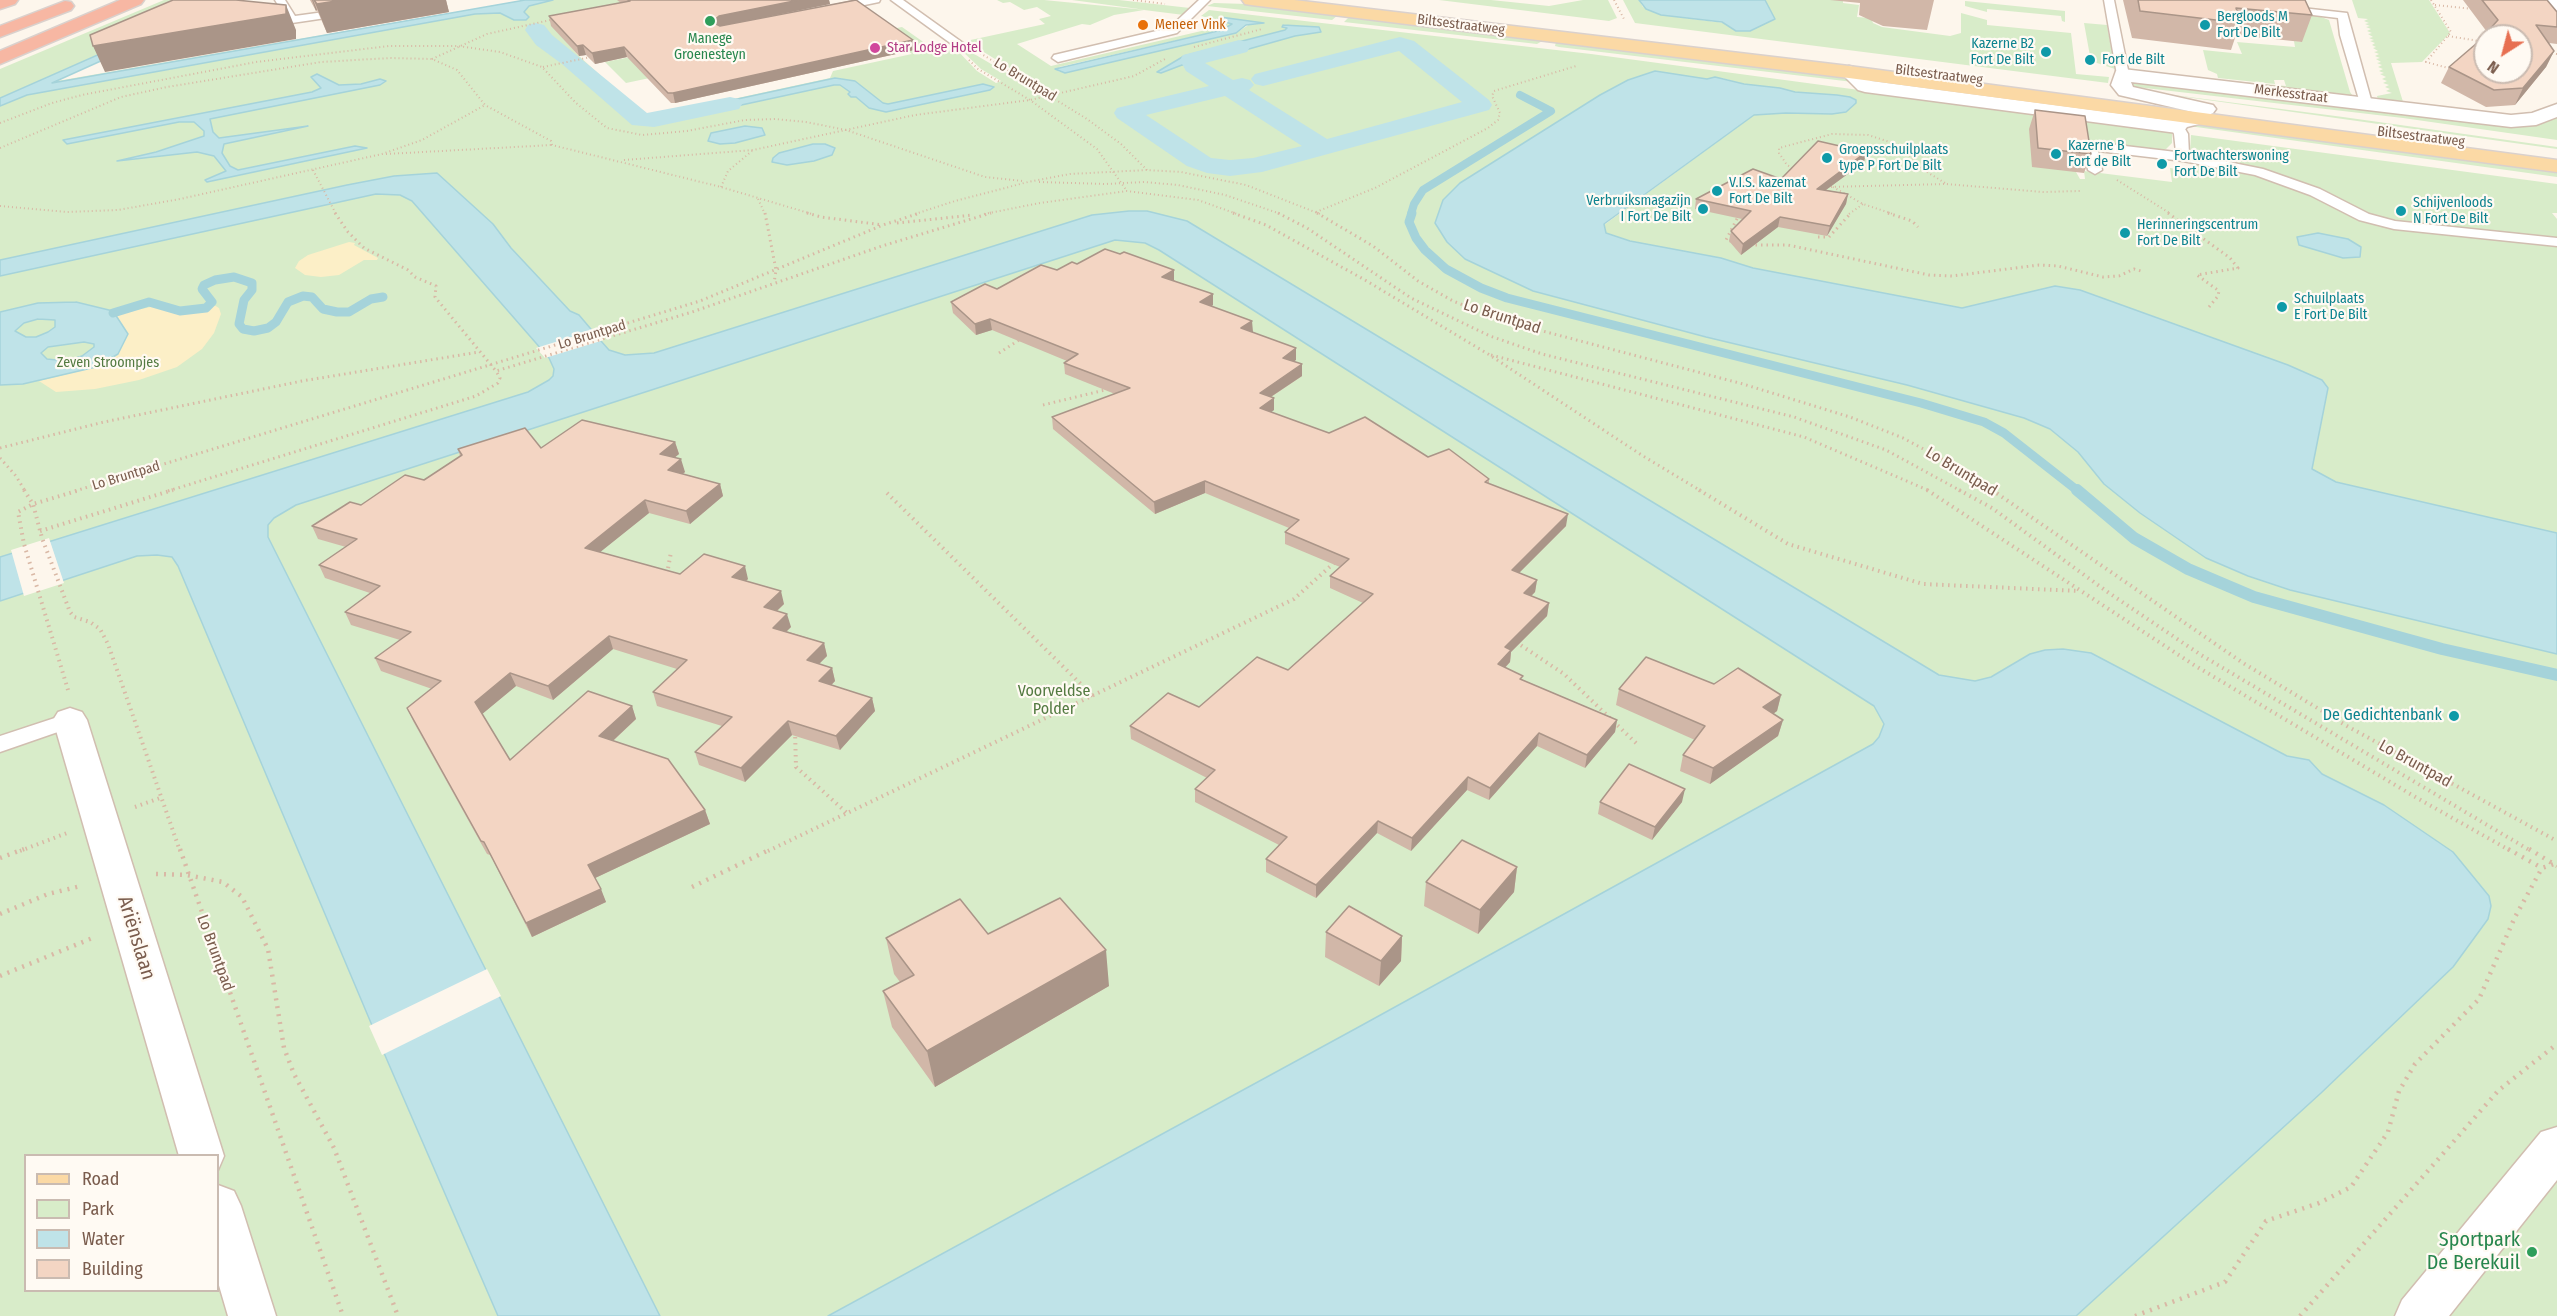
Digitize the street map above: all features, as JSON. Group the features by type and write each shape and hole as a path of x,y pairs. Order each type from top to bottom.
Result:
{"highway":[{"path":"0,4 9,0"},
{"path":"0,15 38,0"},
{"path":"0,32 81,0"},
{"path":"0,48 128,0"},
{"path":"0,58 135,0"}],"main road":[{"name":"Biltsestraatweg","path":"1251,0 2557,154"},
{"name":"Biltsestraatweg","path":"1320,0 1606,33 2203,113 2557,166"}],"street":[{"path":"2552,0 2557,6"},
{"name":"Biltsestraatweg","path":"1849,72 1865,86 2176,128"},
{"path":"2123,75 2121,85 2126,91 2203,113"},
{"name":"Merkesstraat","path":"2123,75 2511,121 2536,120 2557,110"},
{"path":"2176,128 2175,124 2203,113"},
{"name":"Ariënslaan","path":"70,720 202,1154"},
{"path":"2419,1316 2557,1146"},
{"path":"219,1209 252,1316"}],"lane":[{"path":"280,0 292,20 363,9"},
{"path":"815,12 875,0"},
{"path":"896,0 957,43"},
{"path":"1058,58 1173,31 1205,0"},
{"path":"2109,0 2123,75"},
{"path":"2277,9 2343,15 2346,35 2366,103"},
{"path":"2176,128 2181,134 2183,157"},
{"path":"2098,172 2091,146 2183,157 2258,172 2315,192 2364,217 2394,225 2557,242"},
{"path":"0,744 70,720"}],"path":[{"path":"1614,0 1625,22 1624,25"},
{"path":"2431,0 2451,32 2426,62 2458,71"},
{"path":"2434,5 2479,9"},
{"path":"432,60 487,34 560,18"},
{"path":"1189,49 1268,27"},
{"path":"2448,36 2473,40"},
{"name":"Lo Bruntpad","path":"957,43 969,47 1051,95 1121,144 1147,170"},
{"path":"957,43 958,49 978,69 1030,100 1097,149 1127,191"},
{"path":"0,123 52,103 82,95 256,62 389,46 458,46 500,52 542,67 576,103 607,128 642,135 687,131 745,120 775,119 846,130 986,177 1028,182 1144,182 1178,185 1273,210 1307,228 1411,298 1490,336 1542,354 1794,417 1886,450 1992,508 2109,593 2201,655 2556,864"},
{"path":"2539,51 2557,54"},
{"path":"542,67 598,56"},
{"path":"0,148 112,101 167,87 321,62 390,57 432,60 457,70 485,105 551,141 552,145"},
{"path":"620,161 753,150 915,115 1030,100 1134,76 1168,57"},
{"path":"1316,212 1375,188 1488,128 1498,120 1500,113 1492,96 1494,91 1586,63"},
{"path":"0,206 67,212 118,210 180,199 382,154 431,136 485,105"},
{"path":"1802,173 1787,165 1779,153 1779,148 1832,134 1859,134 1886,139 1899,145 1927,172 1946,184"},
{"path":"382,154 552,145 721,187 821,217 883,225 980,215"},
{"path":"721,187 728,171 753,150"},
{"path":"40,531 476,396 498,383 500,378 496,371 435,297 436,286 415,277 408,270 364,248 348,232 313,170"},
{"name":"Lo Bruntpad","path":"343,1316 108,644 100,629 90,622 74,617 70,612 42,538 33,504 699,302 883,225 955,201 1028,182 1070,174 1147,170 1214,177 1246,185 1316,212 1373,246 1418,281 1453,301 1502,320 1743,384 1850,417 1903,438 1955,466 2025,511 2242,663 2347,726 2557,841"},
{"path":"1821,187 1946,184 2043,192 2076,192 2103,184 2098,172"},
{"path":"2098,172 2120,182 2160,207 2230,258 2238,268 2197,275 2219,291 2218,296 2209,307"},
{"path":"1821,182 1863,204 1912,222 1918,227"},
{"path":"496,371 692,312 980,215 1040,202 1127,191 1157,193 1198,200 1266,225 1365,280 1488,354 1643,456 1788,544 1923,584 2079,591"},
{"path":"758,198 763,207 771,237 776,270 774,283"},
{"path":"1818,237 1829,237 1845,217 1863,204"},
{"path":"1736,242 1726,240 1728,231 1744,211"},
{"path":"1746,245 1788,245 1929,275 1952,276 2039,265 2058,266 2103,276 2119,276 2134,269 2141,271"},
{"path":"999,353 1026,336"},
{"path":"0,448 104,422 302,381 479,352"},
{"path":"1488,354 1804,436 1930,491 2079,591 2270,710 2542,868"},
{"path":"1043,405 1108,390 1118,385"},
{"path":"0,458 16,476 33,504 18,512 24,544 72,705 70,720"},
{"path":"887,493 1093,696"},
{"path":"666,575 671,552"},
{"path":"692,887 1294,599 1342,554"},
{"path":"1516,642 1526,646 1564,674 1637,744"},
{"path":"787,724 795,731 796,767 847,813"},
{"path":"2136,1316 2225,1282 2266,1221 2319,1203 2351,1187 2388,1132 2399,1091 2415,1064 2479,999 2515,917 2542,868 2556,864"},
{"path":"0,914 48,894 138,873 187,875 223,882 242,897 268,949 284,1048 294,1074 334,1148 398,1316"},
{"path":"0,976 132,922"},
{"path":"2300,1316 2499,1090 2557,1044"}],"green space":[{"name":"Voorveldse Polder","path":"164,0 222,0 28,86 525,0 532,5 553,0 690,0 552,26 579,56 632,104 650,117 830,78 833,71 912,54 882,31 902,27 939,53 956,49 977,71 996,83 1001,81 981,69 960,49 964,48 1015,78 1024,77 966,41 1045,24 1039,19 1051,16 1037,7 1024,10 1010,2 1003,3 997,0 1044,0 1146,10 1072,0 1119,0 1190,8 1184,15 1144,10 1114,15 1090,25 1082,24 1017,44 1051,66 1228,23 1201,16 1209,10 1591,54 2172,132 2172,143 2166,149 2160,150 2080,142 2076,172 2080,179 2085,179 2084,171 2172,182 2170,168 2193,171 2192,164 2197,158 2190,153 2191,135 2557,184 2557,213 2552,213 2557,219 2557,533 2336,482 2312,469 2328,388 2322,380 2288,365 2080,290 2055,286 1962,308 1753,268 1721,258 1630,241 1606,233 1604,225 1754,115 1845,112 1856,103 1849,97 1795,92 1721,78 1707,79 1655,71 1471,194 2557,621 2557,1316 0,1316 0,69","holes":["1219,20 1262,25 1250,24 1236,33 1065,73 1058,71 1059,67 1222,30 1232,24"]},
{"path":"1439,0 1491,0 1549,6 1583,0 1608,0 1617,18 1609,21"},
{"path":"1623,0 1639,0 1643,7 1669,16 1725,23 1736,31 1750,31 1775,19 1765,0 1843,0 1843,3 1859,5 1857,17 1871,18 1873,23 1882,27 1950,36 1961,33 1961,13 1987,20 1987,25 2071,33 2076,74 2109,77 2108,83 1635,23"},
{"path":"2352,0 2429,0 2450,33 2422,62 2391,63 2404,105 2378,100 2377,96 2392,93 2386,91 2390,89 2385,87 2389,85 2383,83 2387,81 2382,79 2386,77 2379,71 2383,69 2378,67 2382,65 2377,63 2381,62 2376,59 2380,58 2375,56 2379,54 2374,52 2378,51 2373,48 2376,47 2372,45 2375,43 2370,41 2374,40 2369,38 2373,37 2368,34 2372,33 2367,31 2371,29 2365,24 2369,23 2364,21 2368,19 2358,18"},
{"path":"1965,1 2065,11 2065,22 2062,21 2061,16 1987,9 1987,12 1965,6"},
{"path":"1214,3 1247,4 1338,15 1332,20 1207,6"},
{"path":"2250,12 2316,15 2329,20 2350,92 2355,99 2211,81 2211,79 2286,86 2284,80 2274,80 2275,84 2218,78 2217,74 2208,70 2203,50 2242,54 2237,42 2295,47 2294,41 2302,42"},
{"path":"1350,16 1544,40 1537,44 1344,22"},
{"path":"2084,23 2107,25 2115,69 2088,60 2090,56"},
{"path":"737,36 759,55 626,83 605,62"},
{"path":"1556,42 1846,76 1853,82 1559,47 1555,46"},
{"path":"2132,81 2537,123 2557,117 2557,140 2403,118 2128,86"},
{"path":"2143,91 2343,117 2557,147 2557,149"},
{"path":"2203,123 2557,172 2557,177 2189,126"}],"sand":[{"path":"349,242 355,243 354,245 378,258 377,260 364,260 339,275 321,277 305,275 295,268 299,261 308,255"},
{"path":"214,305 219,308 221,314 214,333 202,349 177,367 139,380 95,389 56,392 39,381 96,367 123,325 114,315 155,306 170,312 191,313"}],"water":[{"path":"222,0 236,0 52,83 525,0 553,0 529,6 524,12 529,17 526,20 514,20 500,13 475,14 27,95 0,106 0,98"},
{"path":"1639,0 1765,0 1775,19 1750,31 1736,31 1722,22 1661,15 1646,9"},
{"path":"1220,17 1264,23 1246,25 1236,33 1065,73 1055,69 1222,30 1232,24 1218,20"},
{"path":"1283,25 1319,27 1321,32 1295,36 1192,65 1182,65 1161,73 1157,72 1184,56 1285,30 1287,28 1282,27"},
{"path":"1655,71 1707,79 1715,77 1795,92 1850,97 1856,100 1856,103 1846,112 1832,114 1754,115 1604,224 1606,233 1630,241 1721,258 1753,268 1962,308 2055,286 2080,290 2288,365 2322,380 2328,388 2312,469 2336,482 2557,533 2557,654 2290,590 2248,576 2206,558 2140,513 2104,484 2078,452 2050,429 2024,418 1907,385 1706,337 1533,291 1465,259 1447,242 1435,223 1443,200 1460,183 1600,95 1628,80"},
{"path":"317,74 339,85 361,84 380,79 386,81 380,85 210,119 213,132 219,138 308,126 224,144 222,153 230,166 238,170 355,146 367,148 207,182 205,180 226,171 214,156 197,152 117,161 156,152 204,136 204,131 194,122 179,122 67,144 63,140 312,92 321,88 311,77"},
{"path":"835,78 855,81 883,103 888,104 983,84 994,87 990,90 886,112 869,108 856,97 851,97 848,94 850,92 840,85 834,85 658,123 691,109"},
{"path":"745,126 762,128 765,135 735,143 720,144 708,141 711,133"},
{"path":"813,144 825,144 835,148 832,155 814,161 787,165 772,162 779,153"},
{"path":"437,173 493,224 511,248 570,311 579,315 609,350 625,355 654,353 1092,215 1147,211 1187,221 1939,675 1975,681 1991,677 2030,654 2045,650 2063,649 2091,653 2287,756 2309,760 2322,774 2384,805 2453,852 2489,896 2491,906 2488,919 2453,967 2321,1093 2076,1316 828,1316 1873,744 1879,737 1884,724 1874,706 1159,250 1145,243 1115,240 296,505 274,518 268,525 268,537 660,1316 498,1316 371,1023 178,566 172,557 137,556 0,601 0,557 528,392 549,380 553,376 554,369 549,358 412,201 400,195 376,194 0,276 0,260 347,185 394,176"},
{"path":"2318,233 2348,239 2361,247 2360,257 2343,258 2299,245 2297,237"},
{"path":"76,302 113,311 128,334 118,354 96,367 23,384 0,385 0,312 38,303","holes":["38,319 55,320 55,327 36,337 26,337 15,331 24,323","84,342 94,344 94,347 82,356 66,361 47,359 41,353 48,347"]}],"pier":[{"path":"594,330 604,340 545,358 536,348"},
{"path":"49,538 64,583 24,596 11,550"},
{"path":"487,969 501,996 382,1055 369,1026"}],"building":[{"path":"173,0 236,0 286,5 286,14 93,46 90,35"},
{"path":"314,0 342,0 317,4"},
{"path":"628,0 799,0 719,16 712,22 720,26 856,0 913,40 668,93 624,47 592,53 583,45 577,46 549,16 630,1"},
{"path":"2138,0 2305,0 2312,15 2236,8 2241,23 2140,11"},
{"path":"2482,0 2547,0 2557,12 2557,27 2536,25 2554,51 2533,76 2533,24 2494,24 2498,20"},
{"path":"2473,46 2473,79 2449,67"},
{"path":"2482,84 2526,84 2523,88 2494,90"},
{"path":"2035,110 2085,116 2091,154 2038,148"},
{"path":"1818,141 1866,152 1817,189 1848,194 1830,226 1780,217 1743,244 1731,231 1751,211 1696,199 1753,169 1781,179"},
{"path":"1105,249 1120,254 1124,252 1174,270 1162,277 1213,294 1200,302 1252,321 1241,328 1296,348 1283,358 1302,364 1260,393 1274,398 1260,408 1329,433 1365,417 1428,457 1449,449 1489,479 1485,482 1568,514 1512,570 1537,580 1524,593 1549,603 1505,647 1511,650 1498,664 1523,676 1520,679 1617,720 1587,755 1539,733 1490,788 1468,777 1412,838 1378,821 1316,885 1266,859 1287,837 1195,789 1215,770 1130,726 1168,693 1199,707 1257,657 1288,670 1373,594 1330,576 1349,559 1285,532 1299,520 1205,481 1154,502 1052,417 1130,388 1064,363 1078,354 990,319 975,324 951,302 985,284 997,289 1041,265 1057,270 1072,262 1077,264"},
{"path":"582,420 675,442 660,454 681,459 668,470 720,484 686,511 645,500 585,548 680,574 704,554 745,566 732,577 781,591 764,607 787,614 773,628 824,643 807,660 832,668 819,681 872,698 836,736 788,721 741,768 695,752 732,717 653,692 687,660 609,636 548,686 510,673 475,702 510,760 588,691 632,706 599,736 668,759 705,810 588,865 601,889 526,923 484,842 481,841 407,708 441,681 375,658 411,632 345,612 380,586 319,565 357,539 312,526 350,502 361,505 405,475 424,480 462,455 458,449 525,428 541,448"},
{"path":"1646,657 1714,684 1738,668 1781,695 1763,707 1783,720 1713,768 1683,755 1705,726 1619,689"},
{"path":"1629,764 1685,789 1655,827 1600,802"},
{"path":"1462,840 1517,867 1480,910 1426,882"},
{"path":"1060,898 1106,950 927,1051 883,991 914,975 886,938 960,899 988,934"},
{"path":"1349,906 1402,936 1381,961 1326,932"}],"waterway":[{"path":"536,30 544,40 569,59"},
{"path":"1263,79 1400,44 1406,46 1480,105 1323,148"},
{"path":"1229,88 1194,66 1191,60 1239,47"},
{"path":"573,63 641,120 654,120 730,104"},
{"path":"1229,88 1242,85"},
{"path":"1229,88 1323,148"},
{"path":"1229,88 1126,113 1196,161 1207,165 1230,168 1253,166 1323,148"},
{"path":"1411,214 1423,190 1551,111 1520,95"},
{"path":"1412,213 1409,222 1416,238 1425,250 1446,269 1481,288 1507,298 1921,403 1984,422 2004,433 2078,491"},
{"path":"113,313 149,302 180,311 206,308 212,302 202,289 204,285 215,280 234,277 252,283 252,290 244,300 239,324 243,329 254,331 268,328 276,322 288,302 303,296 312,297 323,309 337,312 349,312 371,299 383,297"},
{"path":"2077,490 2134,538 2188,569 2254,597 2442,649 2557,675"}],"place":[{"name":"Manege Groenesteyn","path":"710,21"},
{"name":"Meneer Vink","path":"1143,25"},
{"name":"Bergloods M Fort De Bilt","path":"2205,25"},
{"name":"Star Lodge Hotel","path":"875,48"},
{"name":"Kazerne B2 Fort De Bilt","path":"2046,52"},
{"name":"Fort de Bilt","path":"2090,60"},
{"name":"Kazerne B Fort de Bilt","path":"2056,154"},
{"name":"Groepsschuilplaats type P Fort De Bilt","path":"1827,158"},
{"name":"Fortwachterswoning Fort De Bilt","path":"2162,164"},
{"name":"V.I.S. kazemat Fort De Bilt","path":"1717,191"},
{"name":"Verbruiksmagazijn I Fort De Bilt","path":"1703,209"},
{"name":"Schijvenloods N Fort De Bilt","path":"2401,211"},
{"name":"Herinneringscentrum Fort De Bilt","path":"2125,233"},
{"name":"Schuilplaats E Fort De Bilt","path":"2282,307"},
{"name":"De Gedichtenbank","path":"2454,716"},
{"name":"Sportpark De Berekuil","path":"2532,1252"}],"park label":[{"name":"Zeven Stroompjes","path":"108,363"}]}
